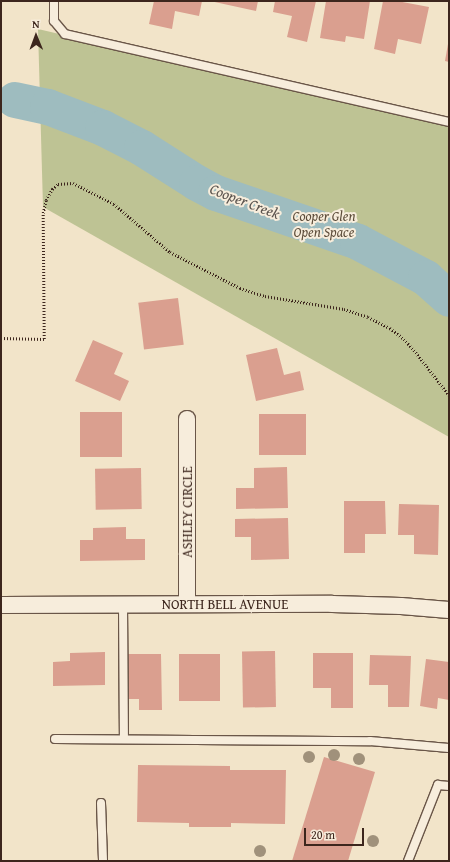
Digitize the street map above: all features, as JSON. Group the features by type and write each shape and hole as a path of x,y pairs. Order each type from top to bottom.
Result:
{"street":[{"name":"ASHLEY CIRCLE","path":"187,419 187,604"},
{"name":"NORTH BELL AVENUE","path":"1,605 340,605 401,606 449,610"}],"lane":[{"path":"54,1 54,21 65,34 449,122"},
{"path":"123,604 124,739"},
{"path":"55,739 370,741 449,748"},
{"path":"408,861 438,785 449,786"},
{"path":"101,803 103,861"}],"path":[{"path":"1,338 44,339 44,209 48,195 58,184 73,183 114,204 170,252 240,288 265,296 344,309 368,317 390,328 404,339 414,350 449,395"}],"green space":[{"name":"Cooper Glen Open Space","path":"38,29 449,125 449,437 43,207"}],"building":[{"path":"154,1 202,1 199,16 175,11 172,29 149,24"},
{"path":"210,1 258,1 256,11"},
{"path":"275,1 316,1 307,42 287,37 292,16 273,12"},
{"path":"326,1 370,1 364,39 346,36 345,42 320,38"},
{"path":"383,1 397,1 429,7 421,44 398,39 395,54 374,49"},
{"path":"449,44 449,62 445,61"},
{"path":"178,298 184,345 144,350 138,303"},
{"path":"93,340 123,353 114,374 129,381 120,401 75,381"},
{"path":"277,348 284,375 300,371 304,390 256,401 246,355"},
{"path":"80,412 122,412 122,457 80,457"},
{"path":"259,414 306,414 306,455 259,455"},
{"path":"287,467 288,508 236,509 236,488 254,488 254,468"},
{"path":"141,468 142,509 96,510 95,469"},
{"path":"344,501 385,501 386,534 365,534 365,553 344,553"},
{"path":"399,504 439,505 438,555 414,554 414,535 398,535"},
{"path":"288,518 289,559 251,560 251,537 235,537 235,519"},
{"path":"126,527 126,539 145,539 145,560 80,561 80,540 93,540 93,528"},
{"path":"275,651 276,707 243,708 242,652"},
{"path":"105,652 105,685 53,686 53,662 70,661 70,653"},
{"path":"313,653 353,653 353,708 331,708 331,688 313,688"},
{"path":"126,654 161,654 162,710 139,710 139,699 127,699"},
{"path":"179,654 220,654 220,701 179,701"},
{"path":"370,655 411,656 409,707 388,707 388,685 369,685"},
{"path":"426,659 449,662 449,700 438,698 437,709 420,706"},
{"path":"324,757 375,772 348,861 292,861"},
{"path":"138,765 230,766 230,770 286,770 285,824 231,823 231,827 189,827 189,823 137,822"}],"waterway":[{"name":"Cooper Creek","path":"15,100 48,107 103,128 142,148 197,183 216,193 358,242 426,278 449,299"}]}
